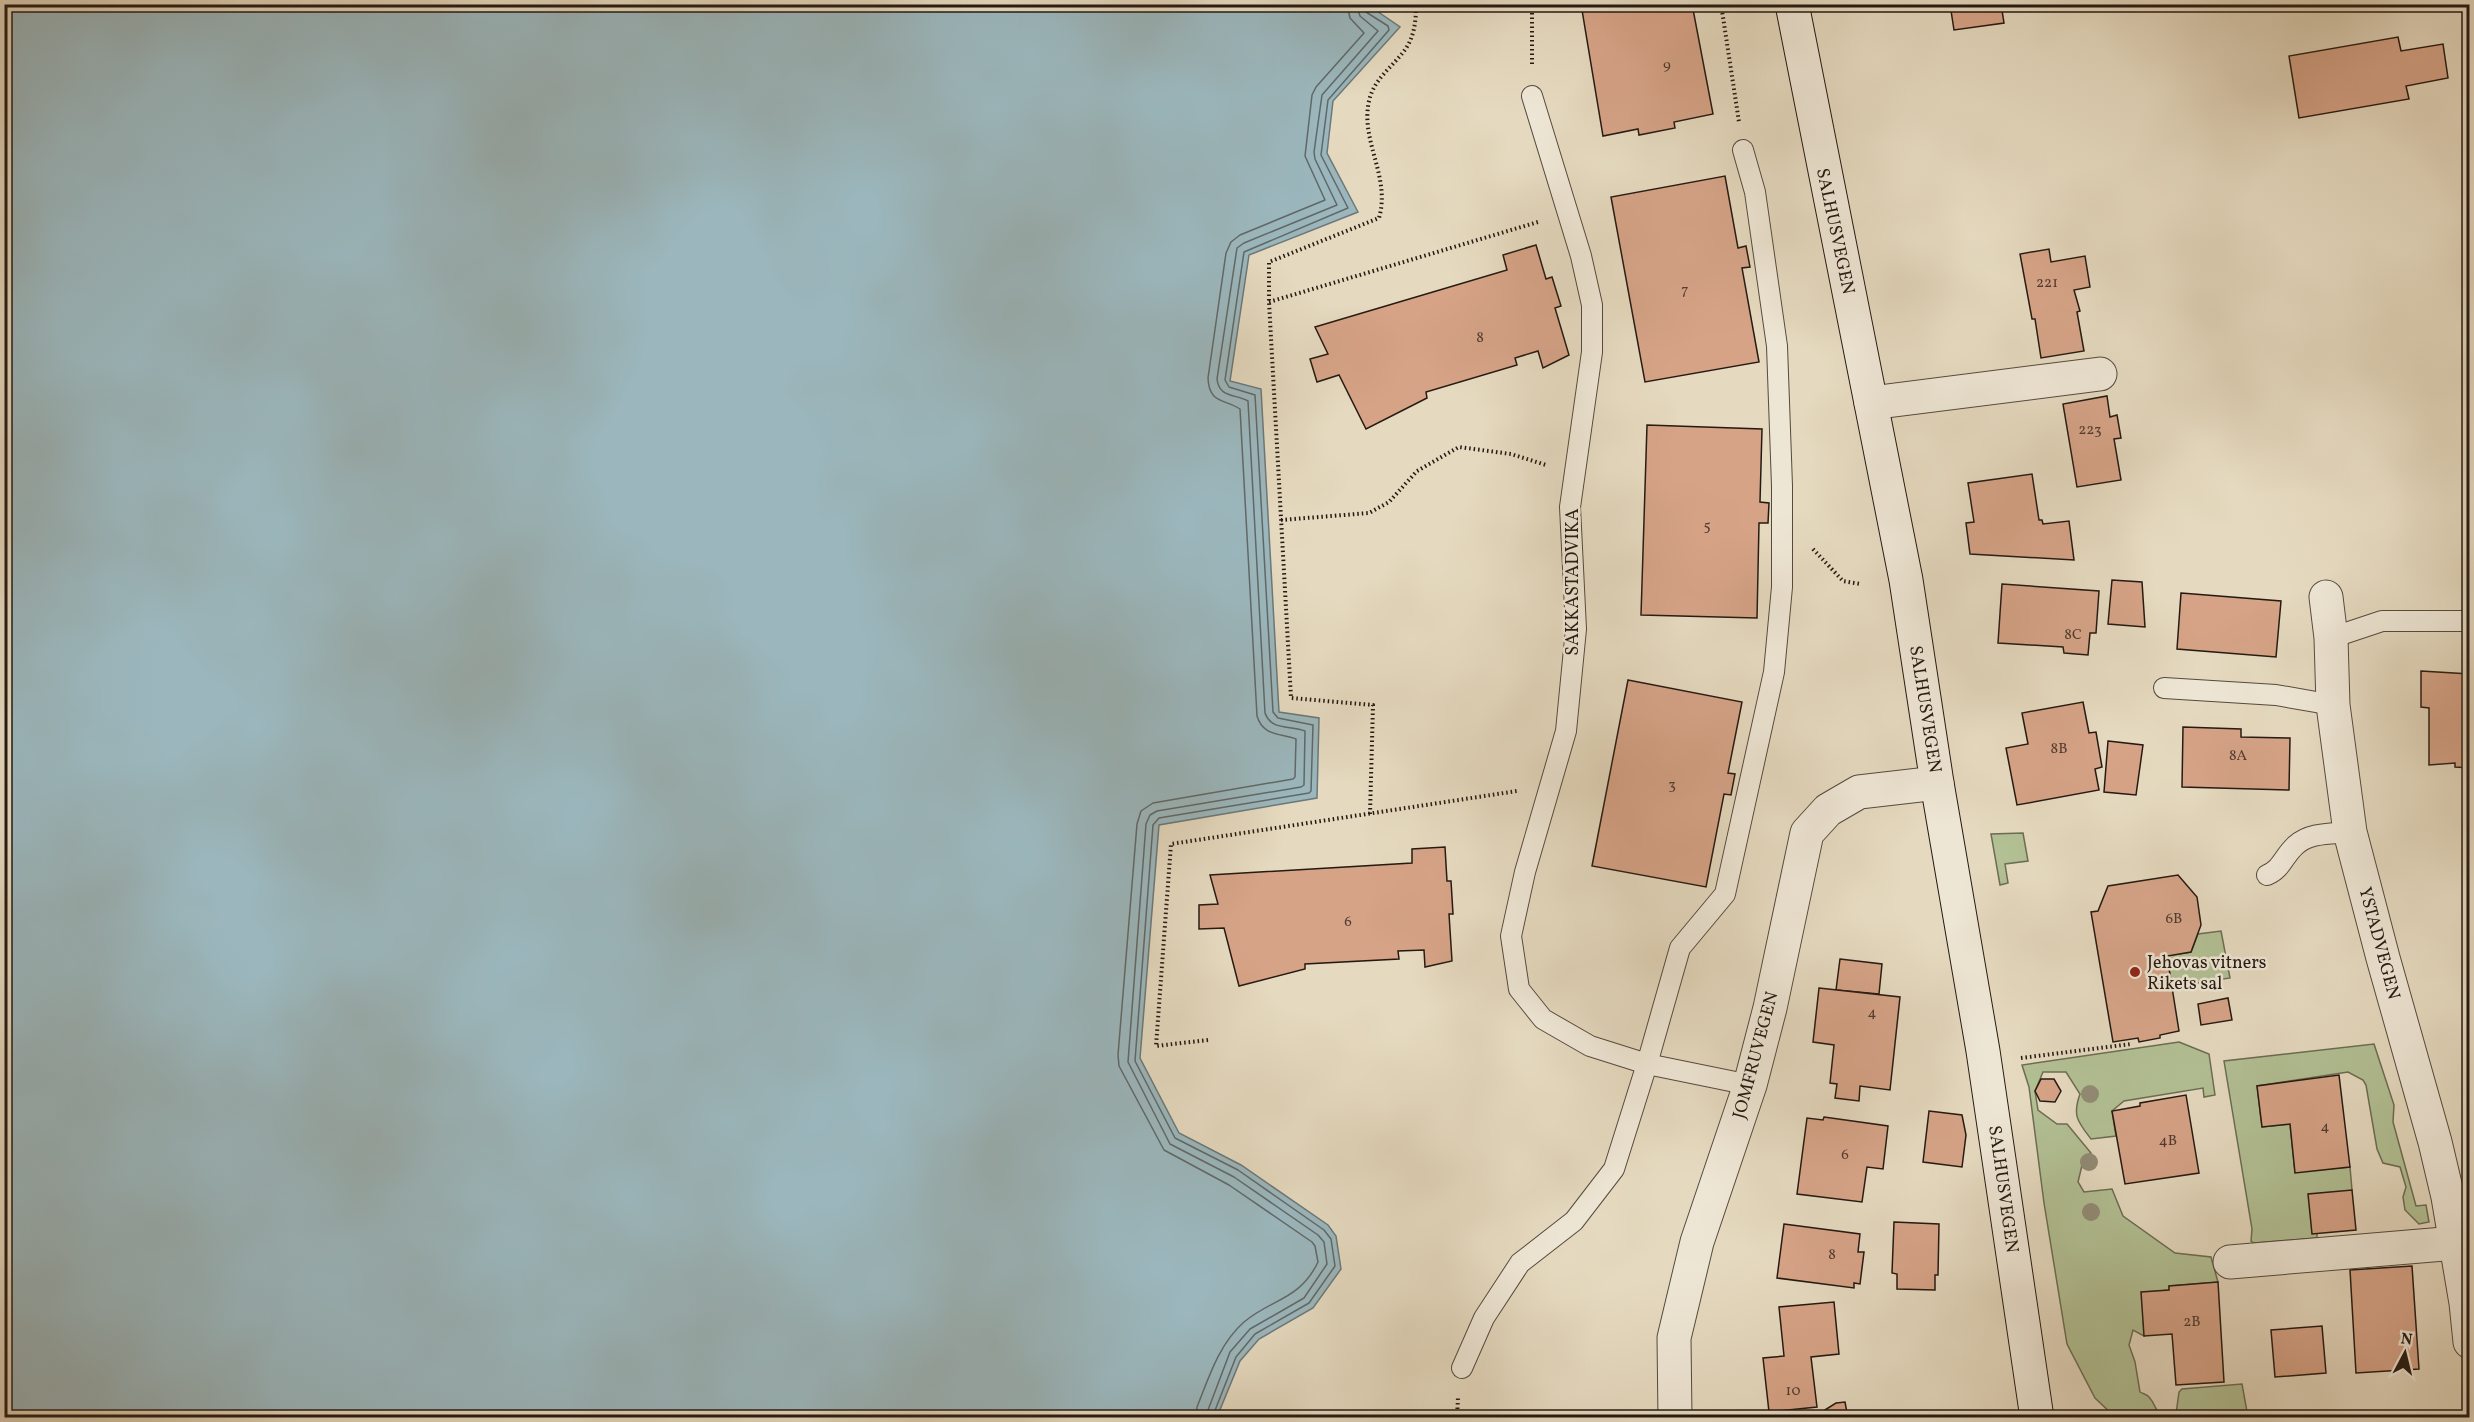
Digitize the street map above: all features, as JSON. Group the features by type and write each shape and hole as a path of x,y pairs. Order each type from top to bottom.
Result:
{"street":[{"name":"SALHUSVEGEN","path":"1792,4 1906,580 1937,783 1983,1051 2037,1418"},
{"path":"1871,403 2100,374"},
{"name":"YSTADVEGEN","path":"2326,597 2331,638 2332,705 2350,832 2435,1142 2468,1302 2469,1342"},
{"name":"JOMFRUVEGEN","path":"1675,1418 1674,1338 1697,1242 1750,1085 1770,1008 1807,834 1828,810 1859,792 1937,783"},
{"path":"2230,1262 2456,1243"}],"lane":[{"name":"SAKKASTADVIKA","path":"1532,96 1568,214 1592,305 1592,352 1570,507 1576,629 1566,731 1525,872 1511,936 1519,989 1543,1019 1590,1046 1647,1064 1750,1085"},
{"path":"1462,1368 1484,1318 1520,1263 1574,1221 1614,1169 1680,948 1725,894 1774,672 1782,587 1782,486 1777,346 1755,192 1743,150"},
{"path":"2331,638 2382,621 2469,621"},
{"path":"2164,688 2276,695 2332,705"},
{"path":"2267,874 2276,871 2288,852 2310,836 2350,832"}],"path":[{"path":"1370,814 1373,705 1291,698 1269,302 1269,262 1379,218 1383,203 1382,180 1367,124 1369,99 1383,73 1407,46 1416,25 1416,4"},
{"path":"1532,4 1532,96"},
{"path":"1721,4 1743,150"},
{"path":"1269,302 1568,214"},
{"path":"1281,520 1369,513 1389,502 1417,471 1459,447 1511,454 1575,474"},
{"path":"1830,567 1843,581 1861,584"},
{"path":"1208,1040 1156,1046 1171,844 1551,786"},
{"path":"2020,1058 2131,1044"}],"green space":[{"path":"2023,833 2028,861 2005,864 2008,883 2000,885 1991,834"},
{"path":"2221,931 2230,978 2172,987 2167,956 2191,952 2198,934"},
{"path":"2179,1042 2209,1054 2215,1095 2204,1097 2203,1088 2124,1101 2112,1111 2116,1136 2091,1139 2078,1118 2077,1108 2080,1094 2066,1072 2043,1072 2035,1091 2038,1110 2057,1124 2067,1124 2091,1153 2084,1157 2078,1182 2084,1192 2112,1189 2123,1216 2175,1253 2211,1257 2218,1282 2169,1286 2169,1290 2142,1293 2144,1336 2133,1330 2129,1345 2135,1362 2140,1392 2148,1396 2158,1413 2169,1416 2176,1414 2179,1392 2182,1389 2242,1384 2248,1417 2115,1417 2095,1398 2067,1344 2044,1203 2029,1087 2022,1065"},
{"path":"2374,1044 2394,1105 2393,1122 2416,1206 2426,1205 2429,1222 2419,1224 2405,1210 2403,1197 2406,1187 2400,1167 2383,1163 2377,1149 2366,1085 2363,1080 2348,1072 2257,1086 2262,1127 2290,1124 2295,1172 2350,1167 2352,1190 2317,1233 2317,1238 2254,1243 2251,1241 2252,1229 2224,1061"}],"water":[{"path":"5,5 1368,5 1400,27 1333,101 1327,153 1358,212 1249,255 1230,381 1261,389 1279,712 1319,718 1317,798 1159,825 1140,1058 1179,1133 1241,1165 1328,1225 1336,1236 1341,1269 1313,1308 1259,1339 1240,1361 1217,1417 5,1417"}],"building":[{"path":"1581,4 1692,4 1713,114 1674,122 1675,128 1639,135 1638,129 1603,136"},
{"path":"1950,4 2001,4 2004,23 1954,30"},
{"path":"2398,37 2401,51 2443,44 2448,78 2406,86 2409,99 2299,118 2289,56"},
{"path":"1725,176 1738,248 1746,246 1750,267 1742,268 1759,362 1645,382 1611,197"},
{"path":"1536,245 1546,279 1552,277 1561,306 1555,308 1569,355 1543,368 1538,351 1515,358 1517,365 1426,392 1427,398 1366,429 1339,375 1317,382 1310,359 1328,354 1315,327 1507,270 1503,255"},
{"path":"2049,249 2051,262 2085,256 2090,287 2074,290 2080,311 2077,312 2084,351 2041,358 2035,319 2032,319 2020,254"},
{"path":"2107,396 2110,417 2117,415 2121,438 2114,439 2121,480 2077,487 2063,404"},
{"path":"1647,425 1762,429 1760,502 1769,503 1768,523 1759,523 1757,618 1641,615"},
{"path":"2032,474 2039,520 2042,520 2043,524 2069,521 2074,560 1970,554 1966,523 1974,522 1968,483"},
{"path":"2112,580 2142,582 2145,627 2108,624"},
{"path":"2002,584 2099,591 2096,633 2090,633 2088,655 2064,653 2063,647 1998,643"},
{"path":"2181,593 2281,601 2276,657 2177,649"},
{"path":"2421,671 2470,674 2470,768 2455,767 2455,763 2429,765 2429,708 2421,707"},
{"path":"1628,680 1742,702 1728,773 1735,774 1731,795 1724,794 1706,887 1592,866"},
{"path":"2083,702 2089,733 2096,732 2102,767 2095,769 2099,790 2017,805 2006,748 2028,744 2022,713"},
{"path":"2183,727 2241,729 2241,737 2290,738 2289,790 2182,787"},
{"path":"2108,741 2143,745 2136,795 2104,792"},
{"path":"1445,847 1447,881 1451,881 1453,914 1449,914 1452,961 1425,967 1424,950 1398,951 1399,959 1305,964 1305,969 1239,986 1224,928 1199,929 1199,905 1218,904 1210,875 1412,863 1412,849"},
{"name":"Jehovas vitners Rikets sal","path":"2178,875 2197,897 2201,925 2191,952 2167,956 2179,1031 2139,1042 2138,1038 2113,1042 2091,912 2098,911 2108,886"},
{"path":"1840,959 1882,964 1879,994 1836,990"},
{"path":"1819,988 1900,997 1890,1090 1860,1086 1859,1101 1835,1098 1837,1084 1830,1083 1834,1045 1813,1042"},
{"path":"2228,998 2232,1020 2201,1025 2198,1004"},
{"path":"2339,1075 2350,1167 2295,1173 2290,1124 2262,1127 2257,1086"},
{"path":"2041,1079 2054,1079 2061,1091 2055,1102 2040,1101 2035,1091"},
{"path":"2186,1095 2199,1173 2125,1184 2112,1111 2140,1106 2140,1103"},
{"path":"1929,1111 1962,1115 1966,1135 1962,1167 1923,1162"},
{"path":"1824,1117 1888,1126 1883,1169 1867,1167 1862,1202 1797,1194 1807,1118 1823,1120"},
{"path":"2352,1190 2356,1230 2312,1234 2308,1194"},
{"path":"1894,1222 1939,1224 1938,1275 1935,1275 1935,1290 1897,1289 1897,1274 1892,1273"},
{"path":"1784,1224 1860,1234 1858,1252 1864,1252 1860,1284 1854,1283 1854,1288 1777,1278"},
{"path":"2412,1266 2419,1369 2356,1373 2350,1270"},
{"path":"2218,1282 2224,1382 2176,1385 2172,1334 2144,1336 2141,1292 2169,1290 2169,1286"},
{"path":"1834,1302 1839,1354 1811,1357 1817,1407 1769,1412 1763,1358 1784,1356 1779,1307"},
{"path":"2322,1326 2326,1373 2275,1377 2271,1330"},
{"path":"1845,1402 1848,1418 1812,1418 1836,1403"}],"place":[{"name":"Jehovas vitners Rikets sal","path":"2135,972"}]}
